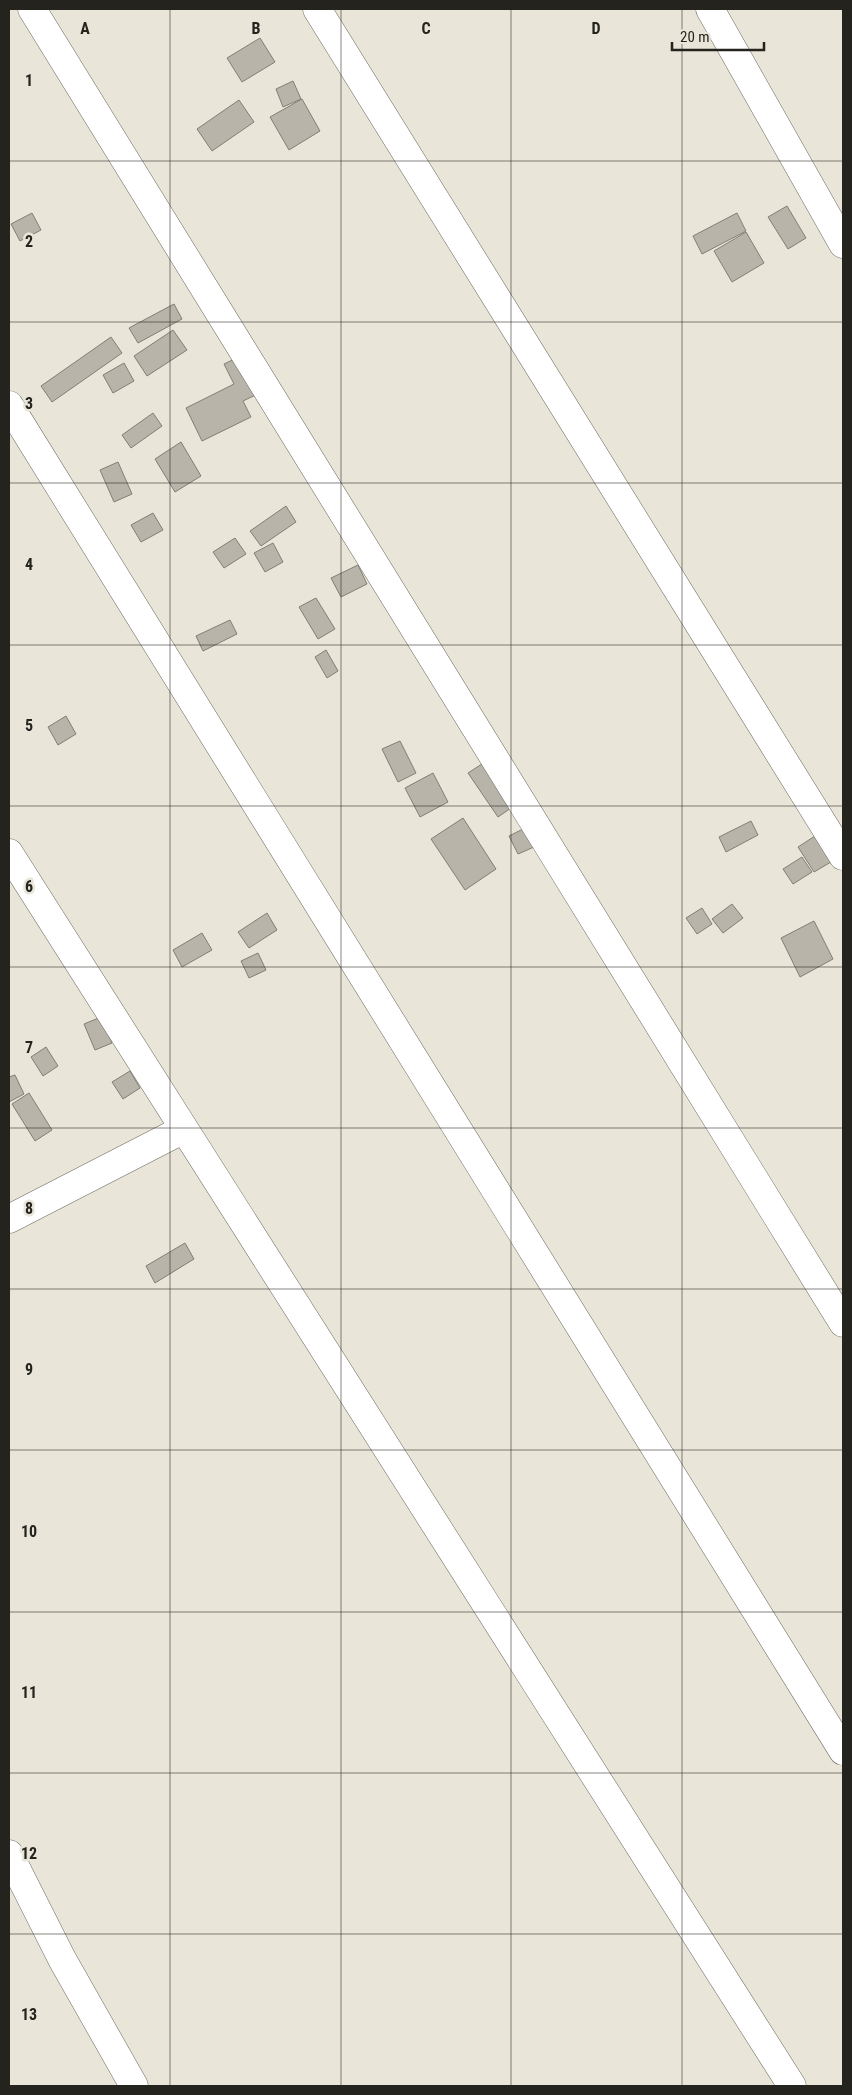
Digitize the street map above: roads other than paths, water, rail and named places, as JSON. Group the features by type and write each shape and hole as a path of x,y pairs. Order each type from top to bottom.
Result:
{"street":[{"path":"32,9 843,1323"},
{"path":"317,9 843,856"},
{"path":"710,9 843,244"},
{"path":"9,405 843,1751"},
{"path":"9,853 792,2086"},
{"path":"9,1220 184,1129"},
{"path":"9,1854 62,1959 134,2086"}]}
